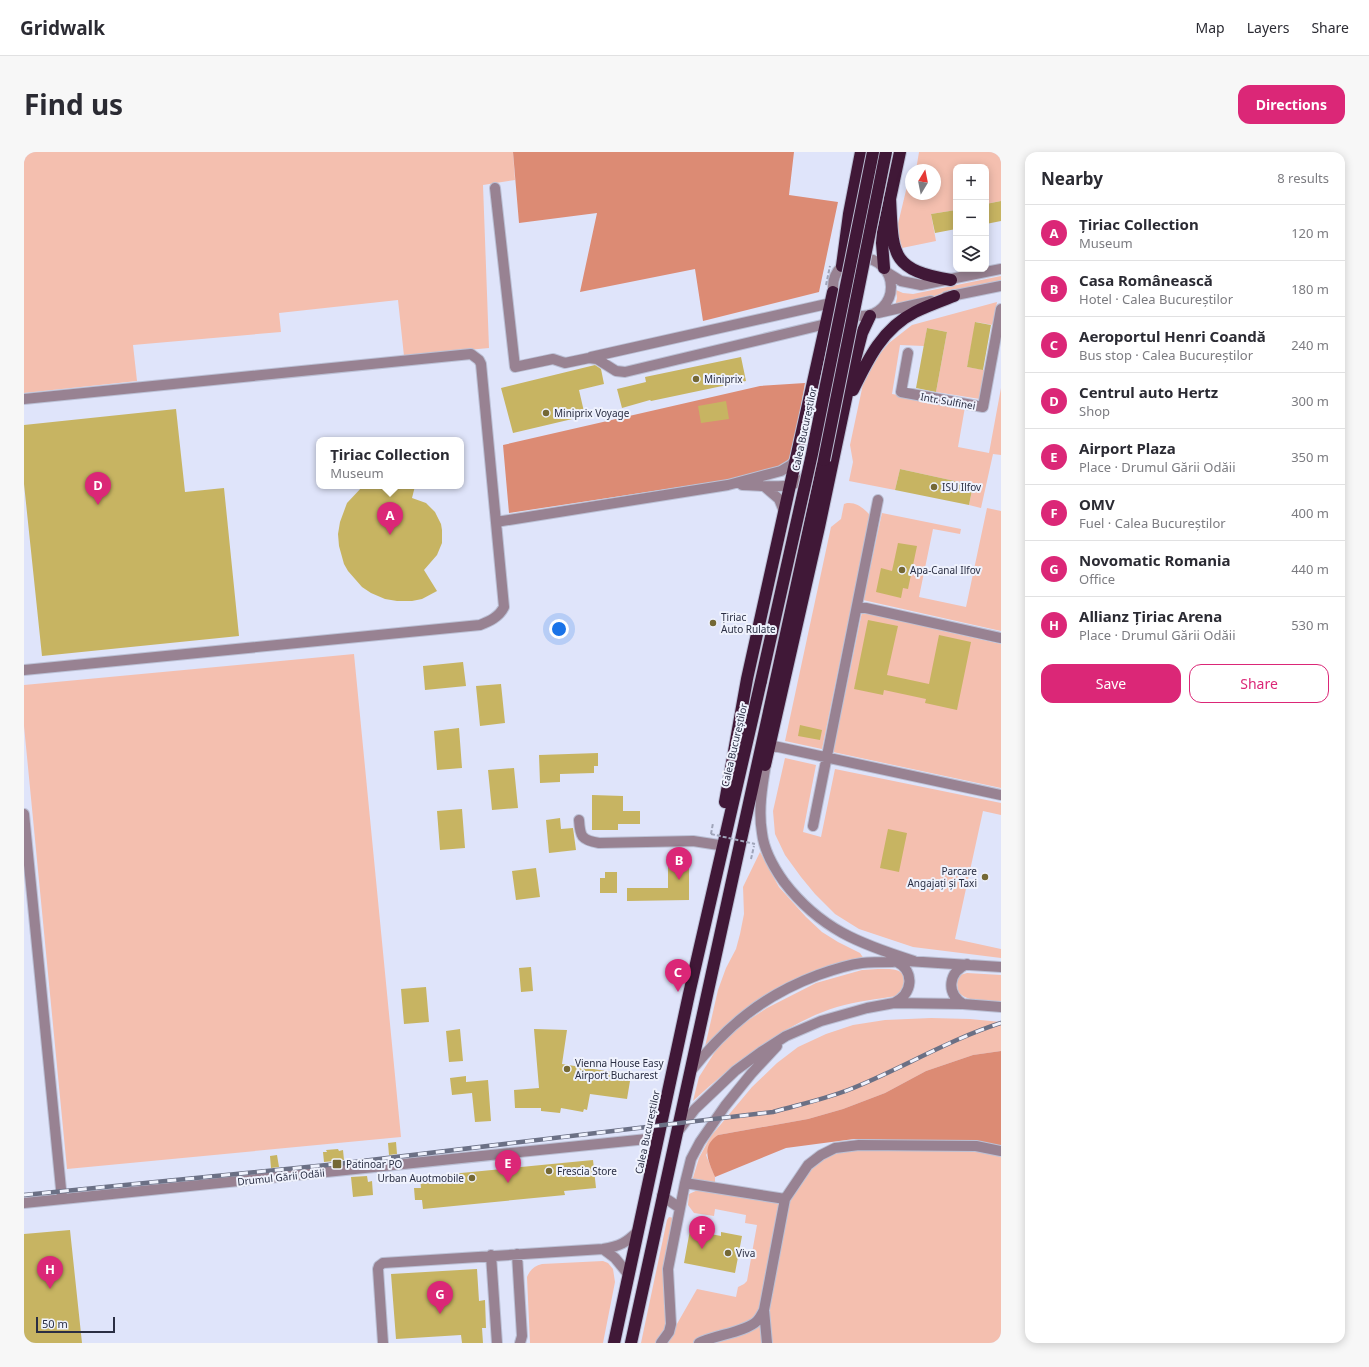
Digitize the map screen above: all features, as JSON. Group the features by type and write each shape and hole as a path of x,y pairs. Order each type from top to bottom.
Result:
{"highway":[{"path":"842,266 849,214 861,152"},
{"name":"Calea Bucureștilor","path":"614,1343 657,1138 812,454 874,152"},
{"path":"631,1343 675,1135 824,460 886,152"},
{"path":"886,270 882,243 883,232 900,152"},
{"path":"890,198 893,241 896,254 903,262 919,273 951,280"},
{"path":"844,409 873,350 886,334 896,324 915,312 954,296"},
{"path":"719,860 719,835 741,708 832,298"},
{"path":"735,863 746,841 769,745 860,341 865,326 873,315"},
{"path":"800,442 806,435 814,432 823,433 830,436 836,449"}],"street":[{"path":"495,188 515,367 554,359 565,363 589,358 832,298"},
{"path":"832,298 834,280 842,266 854,259 864,258 875,261 902,281 915,284 927,284 951,280 1001,269"},
{"path":"873,315 885,307 889,300 891,293 891,280 886,270"},
{"path":"832,298 848,313 860,317 1001,286"},
{"name":"Intr. Sulfinei","path":"908,353 901,392 983,407 1001,309"},
{"path":"496,522 728,486 754,485 776,488 790,486 799,482 808,476 817,462 848,313"},
{"path":"589,358 597,359 616,371 625,372 826,324"},
{"path":"24,399 471,354 479,360 481,364 504,607 501,613 492,620 480,625 24,670"},
{"path":"728,486 781,471 795,461"},
{"path":"765,487 779,499 784,511"},
{"path":"813,826 878,500"},
{"path":"857,606 1001,638"},
{"path":"675,1135 694,1109 735,1071 786,1036 821,1021 894,1002 902,998 906,993 910,981 907,969 903,965 883,959 873,954 818,918 796,897 778,873 766,850 761,832 761,799 769,745 1001,795"},
{"path":"24,814 62,1199"},
{"path":"579,820 580,832 583,838 590,842 694,841 719,845"},
{"path":"847,936 875,949 914,961"},
{"path":"689,1073 708,1049 729,1028 750,1011 774,995 802,981 830,971 862,963 914,961 1001,967"},
{"path":"962,1004 954,996 951,984 952,977 956,971 967,964"},
{"path":"894,1002 1001,1007"},
{"path":"661,1343 669,1332 671,1324 668,1269 685,1183 695,1150 716,1118 751,1074 786,1036"},
{"name":"Drumul Gării Odăii","path":"24,1203 657,1138"},
{"path":"768,1343 764,1310 785,1199 808,1165 820,1155 835,1148 859,1145 976,1146 1001,1151"},
{"path":"685,1183 785,1199"},
{"path":"662,1196 680,1208"},
{"path":"383,1343 378,1269 383,1263 603,1249 627,1242 638,1231"},
{"path":"603,1249 615,1258 628,1274"},
{"path":"517,1254 522,1336 520,1343"},
{"path":"492,1256 497,1343"},
{"path":"699,1343 708,1338 751,1326 758,1320 764,1310"}],"path":[{"path":"712,823 711,834 754,844 751,859"}],"shaded area":[{"path":"24,152 513,152 515,180 483,185 489,348 404,356 398,300 279,313 281,332 133,345 137,381 24,393"},
{"path":"513,152 794,152 789,195 838,202 819,292 703,321 695,269 580,292 597,213 519,223"},
{"path":"919,152 1001,152 1001,201 989,203 989,164 953,164 953,210 931,214 936,241 902,248 898,238 897,228 905,195 905,200 941,200 941,164 917,164"},
{"path":"1001,276 1001,280 895,306 897,298 896,290 903,293 913,294"},
{"path":"997,302 993,325 976,322 967,367 985,370 980,399 936,392 947,332 927,328 924,346 900,345 892,394 965,407 958,447 989,453 1001,388 1001,455 993,454 981,508 969,505 973,485 900,469 895,490 849,481 853,462 850,445 863,384 878,356 889,343 912,325"},
{"path":"805,383 792,456 785,465 746,477 509,513 503,445 760,386"},
{"path":"847,503 857,505 870,515 822,749 785,741 831,527 841,519 844,504"},
{"path":"987,508 1001,511 1001,631 863,600 882,513 961,529 960,534 933,529 919,597 966,607"},
{"path":"862,612 1001,644 1001,788 833,752"},
{"path":"354,654 401,1137 67,1169 24,726 24,685"},
{"path":"785,758 816,765 803,832 821,837 835,769 1001,803 1001,815 983,811 955,939 1001,949 1001,958 913,947 859,929 835,914 801,877 785,855 775,834 773,811"},
{"path":"760,852 779,887 806,917 822,932 860,953 864,959 772,993 704,1051 718,990 726,968 736,949 740,934 744,914 743,887"},
{"path":"893,969 901,972 906,979 907,985 897,996 844,1005 798,1023 760,1046 742,1059 693,1101 699,1077 718,1047 741,1025 767,1008 816,983 862,970"},
{"path":"967,973 1001,975 1001,1002 973,1000 962,996 958,992 957,981 960,975"},
{"path":"931,1018 970,1019 1001,1022 1001,1051 973,1055 926,1071 885,1093 843,1109 808,1119 718,1135 706,1155 715,1177 715,1185 692,1181 699,1158 711,1136 752,1087 777,1063 798,1047 826,1034 853,1025 885,1020"},
{"path":"1001,1051 1001,1146 988,1143 854,1139 786,1148 715,1177 709,1160 708,1150 712,1140 718,1135 808,1119 843,1109 885,1093 926,1071 973,1055"},
{"path":"842,1150 975,1150 1001,1154 1001,1343 771,1343 768,1309 786,1211 794,1192 805,1174 821,1159"},
{"path":"700,1189 776,1202 781,1205 761,1309 756,1319 700,1339 694,1343 666,1343 697,1289 736,1297 738,1287 747,1281 757,1225 745,1223 746,1215 715,1209 714,1216 694,1213 688,1205 689,1194"},
{"path":"669,1217 674,1218 666,1329 657,1343 641,1343 667,1220"},
{"path":"603,1261 608,1263 613,1269 615,1282 603,1343 530,1343 527,1277 531,1270 542,1264"},
{"path":"763,1320 765,1343 708,1343 754,1330"}],"building":[{"path":"1001,201 1001,221 989,223 989,203"},
{"path":"953,210 953,230 935,233 931,214"},
{"path":"975,322 991,325 983,370 967,367"},
{"path":"927,328 947,332 936,392 916,388"},
{"name":"Miniprix","path":"741,357 746,381 650,400 622,408 617,389 646,382 645,377"},
{"path":"595,365 601,369 604,384 579,390 585,416 513,433 501,388"},
{"path":"726,401 729,419 701,423 698,406"},
{"path":"176,409 185,492 224,488 239,636 42,656 24,484 24,425"},
{"name":"ISU Ilfov","path":"900,469 973,485 969,505 895,490"},
{"path":"360,489 414,489 412,498 426,503 435,512 441,524 442,543 437,555 424,570 437,591 422,599 397,601 385,599 362,587 344,564 339,546 338,534 340,522 347,503"},
{"name":"Apa-Canal Ilfov","path":"898,543 917,546 908,589 903,588 901,598 876,592 881,568 892,571"},
{"path":"868,620 898,626 887,675 929,684 939,635 971,642 957,710 925,703 926,699 884,690 883,695 854,689"},
{"path":"463,662 466,686 425,690 423,666"},
{"path":"501,684 505,723 480,726 476,686"},
{"path":"800,725 822,730 820,740 798,736"},
{"path":"459,728 462,768 437,770 434,731"},
{"path":"598,753 598,766 594,766 594,773 560,774 560,782 540,783 539,755"},
{"path":"514,768 518,808 492,810 488,770"},
{"path":"592,795 623,796 623,811 640,811 640,824 618,824 618,830 592,830"},
{"path":"462,809 465,848 440,850 437,811"},
{"path":"560,818 561,829 573,828 576,850 549,853 546,820"},
{"path":"888,829 907,833 899,872 880,868"},
{"path":"668,859 689,859 689,900 627,901 627,888 668,888"},
{"path":"536,868 540,897 516,900 512,871"},
{"path":"605,872 617,872 617,893 600,893 600,878 605,878"},
{"path":"531,967 533,991 521,992 519,968"},
{"path":"426,987 429,1022 404,1024 401,989"},
{"path":"460,1029 463,1061 449,1062 446,1031"},
{"name":"Vienna House Easy Airport Bucharest","path":"534,1029 567,1030 562,1064 631,1075 627,1099 590,1094 587,1110 584,1109 583,1112 561,1108 560,1113 541,1111 541,1108 515,1108 514,1090 539,1088"},
{"path":"466,1076 466,1082 488,1080 491,1121 475,1122 472,1093 452,1095 450,1078"},
{"path":"396,1142 397,1154 389,1155 388,1143"},
{"path":"338,1149 339,1151 343,1150 344,1160 324,1162 323,1152 327,1152 326,1150"},
{"path":"277,1155 279,1167 271,1168 270,1156"},
{"path":"593,1160 596,1188 564,1191 565,1195 423,1209 422,1200 415,1200 414,1188 421,1188 420,1177"},
{"path":"367,1176 368,1182 372,1181 373,1195 353,1197 351,1177"},
{"path":"70,1230 82,1343 24,1343 24,1234"},
{"path":"690,1230 721,1236 721,1232 742,1236 735,1273 684,1263"},
{"path":"477,1269 479,1301 485,1300 486,1328 482,1328 483,1343 462,1343 461,1335 396,1339 391,1274"}],"railway":[{"path":"24,1195 337,1164 773,1112 848,1090 982,1029 1001,1023"}],"place":[{"name":"Miniprix","path":"696,379"},
{"name":"Miniprix Voyage","path":"546,413"},
{"name":"ISU Ilfov","path":"934,487"},
{"name":"Centrul auto Hertz","path":"98,505"},
{"name":"Țiriac Collection","path":"390,535"},
{"name":"Apa-Canal Ilfov","path":"902,570"},
{"name":"Țiriac Auto Rulate","path":"713,623"},
{"name":"Parcare Angajați și Taxi","path":"985,877"},
{"name":"Casa Românească","path":"679,880"},
{"name":"Aeroportul Henri Coandă","path":"678,992"},
{"name":"Vienna House Easy Airport Bucharest","path":"567,1069"},
{"name":"Patinoar PO","path":"337,1164"},
{"name":"Frescia Store","path":"549,1171"},
{"name":"Urban Auotmobile","path":"472,1178"},
{"name":"Airport Plaza","path":"508,1183"},
{"name":"OMV","path":"702,1249"},
{"name":"Viva","path":"728,1253"},
{"name":"Allianz Țiriac Arena","path":"50,1289"},
{"name":"Novomatic Romania","path":"440,1314"}]}
